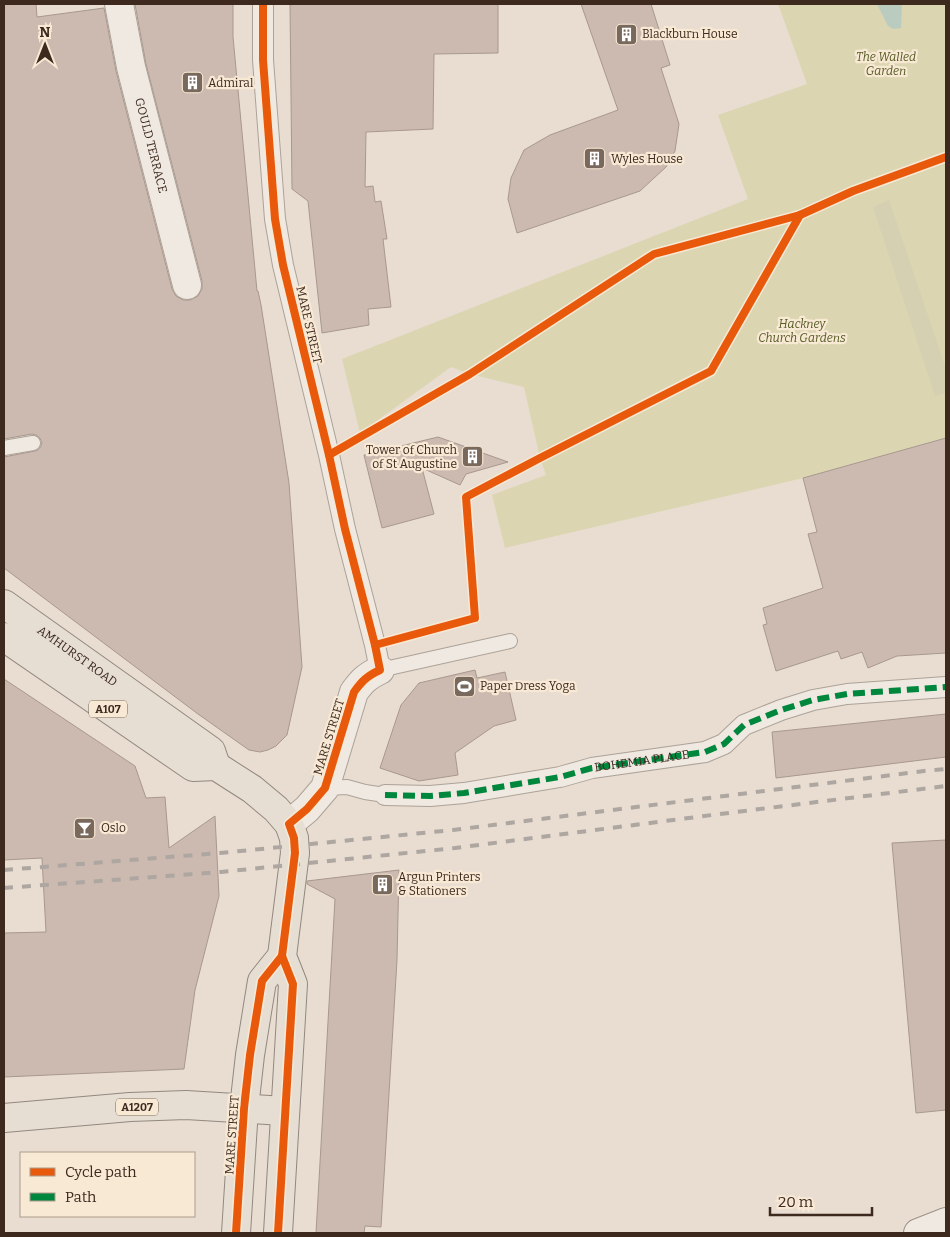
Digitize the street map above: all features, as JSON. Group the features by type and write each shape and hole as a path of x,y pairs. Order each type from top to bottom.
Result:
{"main road":[{"name":"AMHURST ROAD","path":"4,604 211,751 216,766"},
{"name":"AMHURST ROAD","path":"4,637 193,767 216,766 252,789 276,809 289,824"},
{"name":"A107","path":"278,1233 293,984 282,956 295,853 294,838 289,824"},
{"name":"MARE STREET","path":"236,1233 244,1108 262,981 282,956"},
{"name":"A1207","path":"4,1118 186,1105 285,1111"}],"street":[{"name":"GOULD TERRACE","path":"119,4 131,67 187,285"},
{"name":"MARE STREET","path":"263,4 263,60 275,219 283,265 345,529 378,657 370,675 360,682 354,692 326,788 307,809 289,824"},
{"name":"BOHEMIA PLACE","path":"385,795 430,796 464,793 560,777 592,768 705,752 724,744 744,725 813,700 847,694 946,687"},
{"path":"918,1233 946,1222"}],"lane":[{"path":"4,448 33,444"},
{"path":"378,657 510,641"},
{"name":"BOHEMIA PLACE","path":"326,788 347,787 385,795"}],"green space":[{"name":"Hackney Church Gardens","path":"778,4 946,4 946,438 803,478 505,548 492,495 546,475 540,458 524,387 470,374 451,367 360,433 342,359 748,199 718,115 807,84"}],"shaded area":[{"path":"877,4 902,4 901,28 893,29 888,26"},
{"path":"889,200 946,369 946,393 935,396 873,207"}],"building":[{"path":"4,4 36,4 37,17 104,8 116,71 172,289 176,296 183,300 190,300 198,296 202,289 202,281 146,64 135,4 233,4 233,37 257,291 261,305 289,483 302,667 287,735 276,746 268,750 260,752 249,750 198,714 4,568 4,457 38,450 42,442 39,437 32,434 4,439"},
{"path":"290,4 498,4 498,53 434,54 433,129 366,132 365,187 373,186 375,202 381,201 387,239 383,239 391,307 368,309 369,325 322,333 308,201 292,189"},
{"name":"Wyles House","path":"581,4 651,4 670,65 661,68 679,124 675,151 666,167 640,191 517,233 508,199 511,178 524,150 550,135 618,110"},
{"path":"438,437 508,462 466,474 460,485 422,468 434,514 382,528 364,455"},
{"path":"946,438 946,653 897,656 868,668 862,652 841,659 838,651 776,671 763,625 767,624 763,608 823,588 808,534 817,532 803,478"},
{"path":"475,670 477,678 505,672 516,720 494,726 455,753 458,775 419,781 380,768 401,705 419,683"},
{"path":"4,679 135,766 146,798 165,797 169,848 215,816 219,896 195,990 184,1069 4,1077 4,933 46,932 42,858 4,860"},
{"path":"946,714 946,757 776,778 772,732"},
{"path":"946,840 946,1110 916,1113 892,843"},
{"path":"399,870 397,960 381,1227 365,1226 364,1233 316,1233 335,899 307,884 307,881"}],"railway":[{"path":"4,870 220,853 453,830 946,769"},
{"path":"4,888 221,872 455,848 946,786"}],"marked path":[{"path":"385,795 430,796 464,793 560,777 592,768 705,752 724,744 744,725 813,700 847,694 946,687"}],"cycle path":[{"path":"263,4 263,60 275,219 283,265 380,670 365,679 354,692 325,788 307,809 289,824 294,838 295,853 282,956 293,984 278,1233"},
{"path":"329,455 470,374 654,254 800,215 853,191 946,157"},
{"path":"375,645 475,618 466,497 711,371 800,215"},
{"path":"236,1233 244,1108 262,981 282,956"}],"place":[{"name":"Blackburn House","path":"626,34"},
{"name":"Admiral","path":"192,83"},
{"name":"Wyles House","path":"595,159"},
{"name":"Tower of Church of St Augustine","path":"473,457"},
{"name":"Paper Dress Yoga","path":"464,686"},
{"name":"Oslo","path":"85,828"},
{"name":"Argun Printers & Stationers","path":"382,884"}],"park label":[{"name":"The Walled Garden","path":"886,64"}]}
